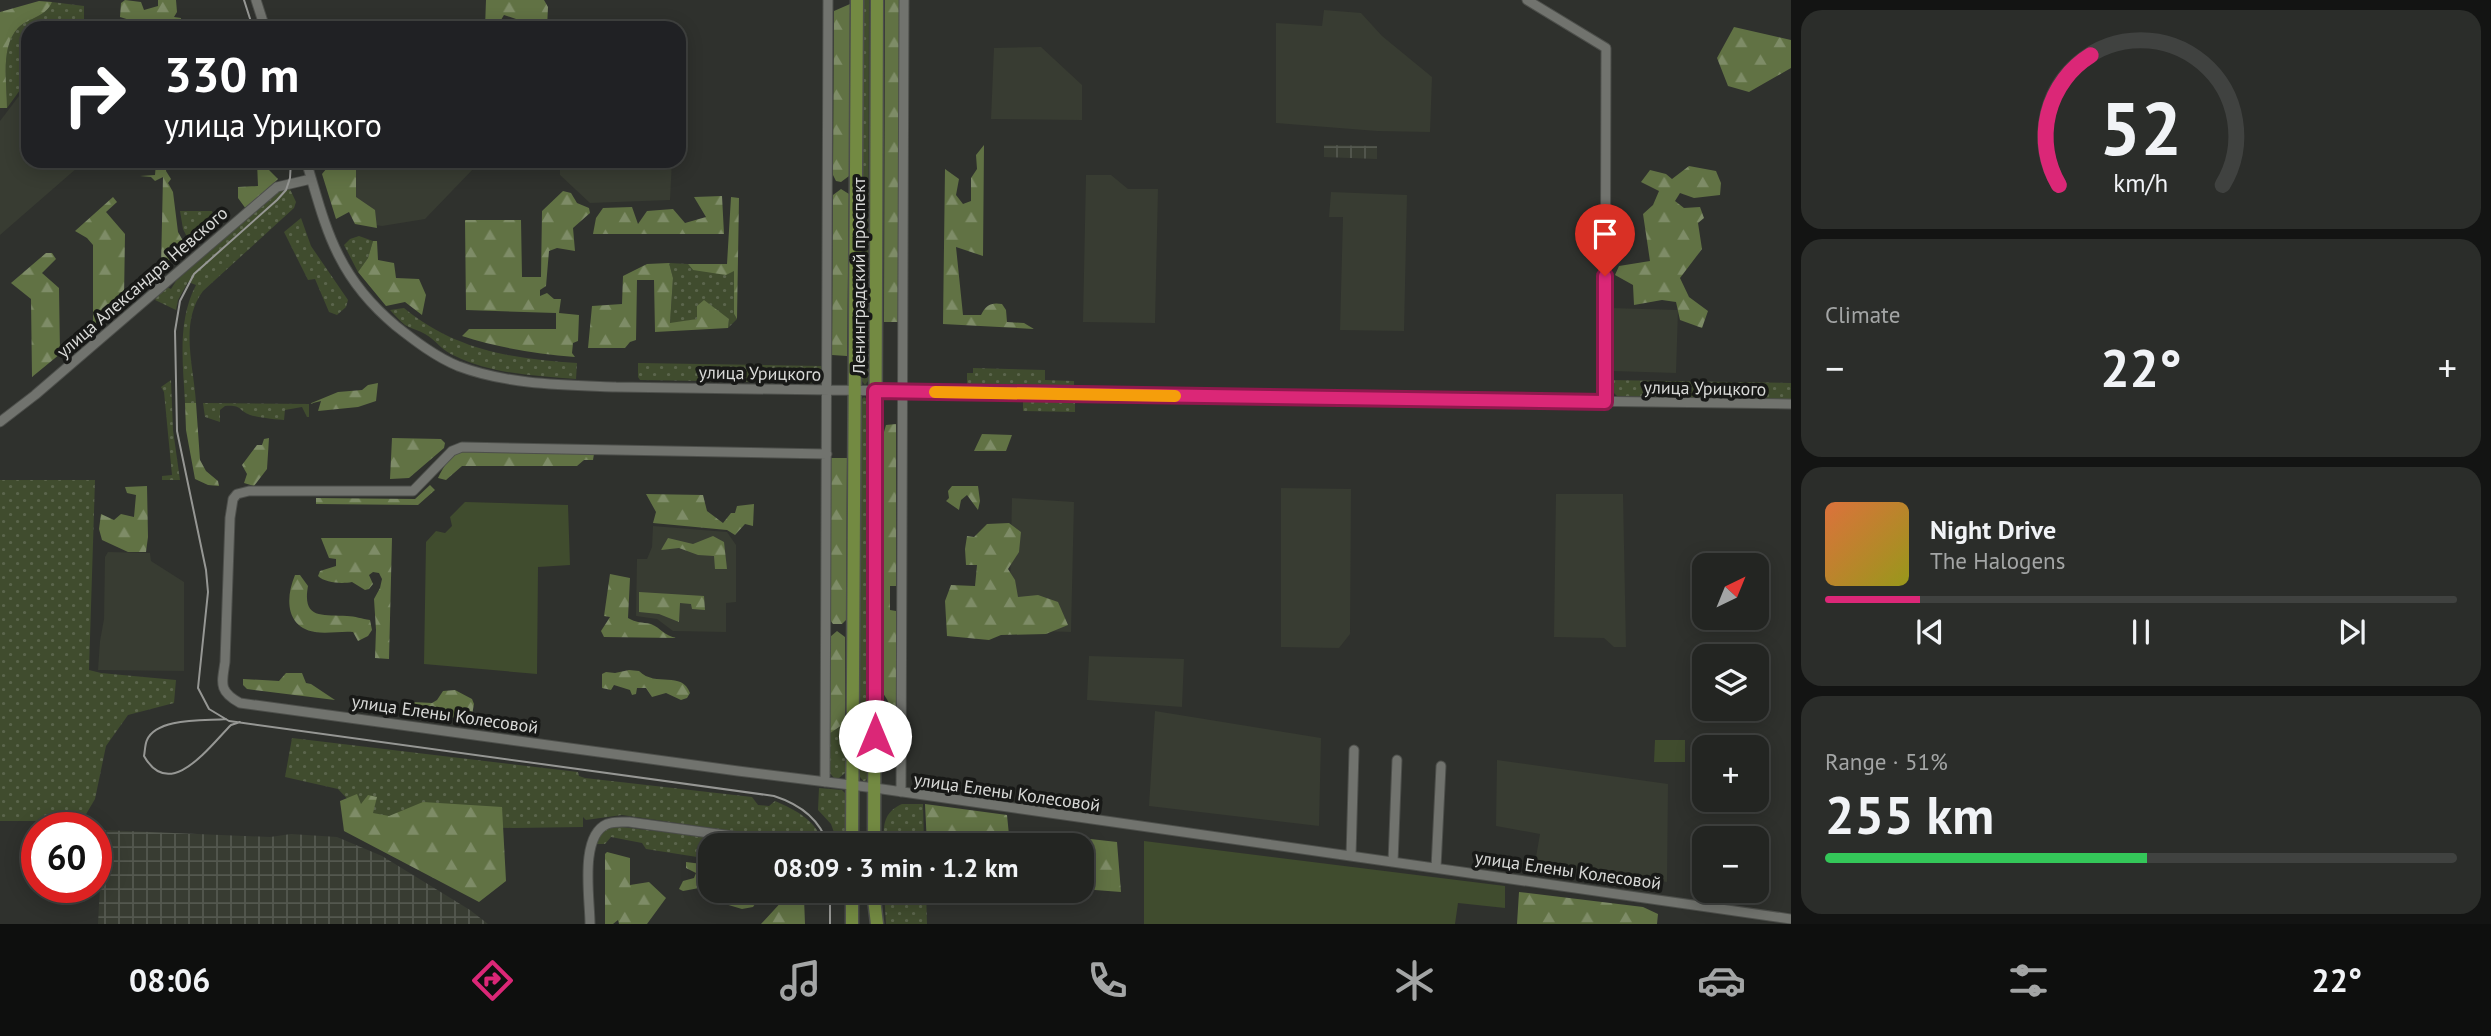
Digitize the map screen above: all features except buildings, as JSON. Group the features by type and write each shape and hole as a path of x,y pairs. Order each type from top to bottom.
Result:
{"main road":[{"name":"Ленинградский проспект","path":"852,833 857,0"},
{"name":"Ленинградский проспект","path":"874,833 877,0"},
{"path":"852,903 852,924"},
{"path":"874,903 875,924"}],"street":[{"path":"256,0 263,21"},
{"path":"825,782 828,0"},
{"path":"901,792 904,0"},
{"path":"1527,0 1606,48 1605,402"},
{"name":"улица Урицкого","path":"308,168 331,239 352,280 382,314 410,337 457,366 526,382 616,387 1791,404"},
{"name":"улица Александра Невского","path":"0,422 277,187 311,179"},
{"name":"улица Елены Колесовой","path":"827,454 462,447 452,451 413,491 249,491 237,494 231,503 222,682 230,697 240,703 875,788 1791,919"},
{"path":"1351,856 1354,750"},
{"path":"1393,862 1397,760"},
{"path":"1436,869 1441,766"},
{"path":"590,924 589,849 594,835 607,824 629,822 710,833"}],"shaded area":[{"path":"1324,10 1361,13 1382,36 1432,77 1430,132 1276,123 1276,23 1322,26"},
{"path":"1041,47 1082,85 1082,120 991,119 994,48"},
{"path":"21,93 21,168 77,168 0,235 0,121"},
{"path":"1324,145 1377,146 1377,159 1324,157"},
{"path":"337,168 474,168 425,219 382,226 356,222"},
{"path":"560,168 672,168 670,200 590,203 560,175"},
{"path":"1086,175 1111,175 1128,189 1158,189 1155,323 1083,322"},
{"path":"1331,192 1407,195 1404,331 1340,330 1343,217 1329,217"},
{"path":"1610,308 1678,310 1676,373 1612,371 1614,318 1610,317"},
{"path":"1281,488 1351,489 1350,634 1339,648 1281,647"},
{"path":"1556,494 1623,494 1626,647 1614,647 1604,638 1554,637"},
{"path":"1012,498 1074,502 1071,632 1009,630"},
{"path":"653,526 727,532 736,545 736,602 726,603 726,632 673,631 657,619 636,616 637,559 647,559 652,547"},
{"path":"108,552 150,553 151,561 184,582 184,671 98,670 104,619 105,557"},
{"path":"1089,656 1184,659 1182,707 1087,700"},
{"path":"1155,711 1321,738 1319,826 1149,806"},
{"path":"1497,760 1668,784 1667,882 1535,863 1540,834 1496,826"},
{"path":"112,830 337,837 382,856 488,924 98,924 99,903 112,903"}],"green space":[{"path":"125,0 141,2 144,10 158,6 158,0 176,0 177,12 174,17 181,18 181,21 133,21 120,17 121,3"},
{"path":"486,0 544,0 548,7 547,21 519,21 504,15 500,21 485,21"},
{"path":"863,0 869,0 868,381 865,385 862,381"},
{"path":"885,0 899,0 900,322 884,322"},
{"path":"39,1 52,2 42,14 29,21 21,21 21,26 12,36 6,66 7,108 0,108 0,12"},
{"path":"52,2 84,6 84,21 29,21"},
{"path":"850,4 849,176 841,182 836,181 833,175 834,11"},
{"path":"21,26 21,89 7,108 7,55 12,36"},
{"path":"1734,27 1791,40 1791,68 1749,92 1728,86 1717,58"},
{"path":"984,145 983,256 956,247 963,315 981,315 989,305 1002,304 1006,310 1007,322 1024,323 1034,329 943,324 945,169 959,179 956,195 963,204 971,201 971,178 977,169 976,155"},
{"path":"1689,166 1716,171 1721,183 1720,195 1694,198 1680,193 1675,201 1684,208 1700,207 1704,218 1698,223 1702,249 1680,278 1689,297 1708,311 1702,328 1680,320 1676,302 1662,300 1634,305 1633,285 1615,275 1619,266 1650,261 1643,214 1653,205 1659,191 1641,182 1650,170 1666,174 1672,179"},
{"path":"156,168 166,168 171,179 168,183 173,192 178,232 186,246 161,267 163,177 155,181 151,177 140,176 155,175"},
{"path":"257,168 267,168 278,179 246,209 238,198 238,187 258,186"},
{"path":"327,168 356,168 356,197 375,210 377,228 355,224 349,212 336,219 322,174"},
{"path":"289,187 296,202 294,208 203,291 196,304 190,331 190,346 196,403 185,403 184,328 186,313 196,285 188,282 178,300 176,310 155,300 160,292 167,287 171,289 176,281 280,189"},
{"path":"841,189 849,194 847,356 832,355 833,195"},
{"path":"563,191 571,193 577,203 589,208 590,213 573,228 575,251 557,248 549,251 546,286 540,290 540,296 547,293 554,299 561,299 559,313 579,315 578,341 573,343 572,353 575,357 518,350 462,336 469,329 556,329 556,313 466,310 465,220 521,220 522,277 541,277 542,211"},
{"path":"722,196 724,234 593,234 596,218 603,208 632,207 638,224 647,211 673,209 685,223 706,217 694,197"},
{"path":"113,197 117,202 106,212 125,234 124,299 93,325 93,245 75,231"},
{"path":"731,197 739,198 737,319 734,314 734,271 726,275 693,270 688,264 727,264"},
{"path":"180,211 212,211 215,222 190,243 183,229"},
{"path":"301,218 311,246 348,300 346,307 337,315 329,312 315,279 308,280 284,232"},
{"path":"359,236 373,241 368,258 358,272 344,245"},
{"path":"373,241 377,241 378,260 394,263 396,278 419,279 426,295 422,315 405,302 386,306 358,272 368,258"},
{"path":"46,253 52,253 56,259 42,273 59,288 60,354 32,377 31,299 11,283"},
{"path":"669,263 688,264 693,270 735,270 734,314 737,319 728,328 729,319 698,319 670,324 673,278"},
{"path":"669,263 673,278 670,323 697,319 697,306 704,300 729,319 728,328 655,332 654,280 637,280 636,340 625,348 588,348 592,306 622,304 623,276 647,264"},
{"path":"404,308 443,334 485,350 530,359 577,363 576,379 514,373 469,362 450,354 429,336 405,325 390,310"},
{"path":"638,363 822,366 822,379 818,383 640,380"},
{"path":"973,368 1045,370 1045,380 1074,381 1074,386 967,385 967,373 973,373"},
{"path":"171,380 173,430 180,480 162,480 162,476 172,475 164,392 161,387"},
{"path":"1608,380 1732,382 1731,393 1725,399 1617,396 1609,388"},
{"path":"1738,382 1791,383 1791,400 1739,398 1736,393"},
{"path":"378,383 376,401 358,407 318,411 321,401 309,404 338,392 362,390 368,385"},
{"path":"864,397 868,400 868,778 864,782 860,777 861,400"},
{"path":"1026,399 1075,400 1075,412 1023,411 1023,402"},
{"path":"185,403 196,403 200,460 206,471 218,481 219,486 208,485 195,479 186,430"},
{"path":"203,403 309,404 309,417 302,407 285,410 284,420 253,416 237,407 225,406 220,410 220,422 205,417"},
{"path":"896,424 896,586 890,586 890,610 896,611 896,737 892,742 886,742 892,714 882,692 884,432 886,425"},
{"path":"982,434 1012,435 1006,451 974,451"},
{"path":"269,438 267,469 254,486 244,483 247,474 242,465 257,445 262,445 264,439"},
{"path":"392,438 441,439 445,443 444,448 409,478 390,479"},
{"path":"463,451 594,454 593,460 584,460 577,466 462,466 446,480 438,478 451,458"},
{"path":"831,458 847,458 846,620 842,624 833,624 830,620"},
{"path":"0,480 95,480 89,670 176,680 174,703 128,715 106,746 95,799 87,812 21,812 21,821 0,821"},
{"path":"430,485 435,490 418,505 316,504 316,498 415,499"},
{"path":"147,486 146,552 128,552 102,540 99,529 101,514 114,520 121,514 134,517 136,495 127,493 125,487"},
{"path":"952,486 978,486 978,510 967,495 961,500 959,510 946,501"},
{"path":"646,494 703,495 707,511 723,523 731,513 735,513 737,506 754,504 753,526 745,524 735,535 727,530 653,523 656,512"},
{"path":"465,502 568,505 570,565 538,567 537,674 424,664 426,542 436,531 445,533 452,526 450,517"},
{"path":"1009,523 1021,532 1019,552 1008,569 1015,580 1018,597 1038,595 1058,602 1068,625 1046,634 1001,635 989,640 947,636 945,601 951,585 975,586 977,565 966,565 967,536 974,537 987,524"},
{"path":"713,536 724,542 727,569 715,569 714,556 698,555 679,548 661,550 668,538 693,544"},
{"path":"321,538 392,538 389,659 375,658 374,599 382,579 379,573 373,572 369,575 373,584 365,590 352,582 334,582 321,578 318,576 320,571 336,566 336,559 329,558"},
{"path":"610,574 630,578 628,618 651,624 677,638 604,637 601,631 610,617 604,616"},
{"path":"295,575 300,575 308,586 308,605 311,610 322,615 370,620 372,630 368,636 358,641 353,632 315,632 298,624 290,611 289,602"},
{"path":"639,592 704,596 705,610 692,609 691,604 680,603 679,622 659,614 639,612"},
{"path":"837,631 845,637 845,723 829,734 830,637"},
{"path":"639,671 653,678 681,682 690,693 687,698 681,700 666,693 652,697 646,688 637,688 636,694 632,695 630,690 614,685 611,690 602,688 602,674"},
{"path":"286,673 302,673 306,683 335,700 247,689 243,685 243,679 279,681"},
{"path":"455,690 472,699 474,704 471,720 406,711 413,702 432,703 443,691"},
{"path":"845,723 845,773 834,778 828,771 829,734"},
{"path":"292,738 578,772 579,776 585,778 752,797 758,805 769,806 775,801 798,812 811,822 818,833 747,833 622,815 586,820 583,817 583,827 371,824 338,789 285,777"},
{"path":"1655,740 1685,740 1685,762 1654,762"},
{"path":"819,788 842,790 845,793 845,833 834,833 831,824 818,810"},
{"path":"357,794 361,804 368,795 377,797 373,813 389,816 423,802 502,807 506,881 479,902 344,831 340,801"},
{"path":"902,804 923,804 924,833 884,833 888,816"},
{"path":"925,804 1007,815 1009,833 926,833"},
{"path":"609,827 622,827 698,836 698,857 646,849 642,843 611,837 605,844 594,844"},
{"path":"1094,839 1117,842 1121,892 1094,890"},
{"path":"1144,841 1505,886 1505,908 1458,903 1455,924 1144,924"},
{"path":"607,852 630,858 630,885 649,882 666,898 647,924 619,924 618,920 613,924 605,924"},
{"path":"686,862 698,864 698,888 683,891 679,889 683,881 694,878 696,873 686,868"},
{"path":"1519,892 1643,907 1658,914 1657,924 1517,924"},
{"path":"722,903 756,903 753,907 742,909"},
{"path":"780,903 804,903 805,924 761,924"},
{"path":"885,903 926,903 927,924 886,924"}],"tram line":[{"path":"244,0 251,21"},
{"path":"291,168 286,190 277,200 194,274 180,301 175,331 177,431 206,570 208,592 198,688 209,709 229,721 774,796 792,803 807,814 822,833"},
{"path":"226,719 183,722 161,727 147,740 144,756 154,769 165,774 177,772 201,757 231,725 240,722"},
{"path":"830,903 830,924"}],"slow traffic":[{"path":"935,392 1175,396"}],"route":[{"path":"875,736 875,391 1605,402 1605,276"}]}
